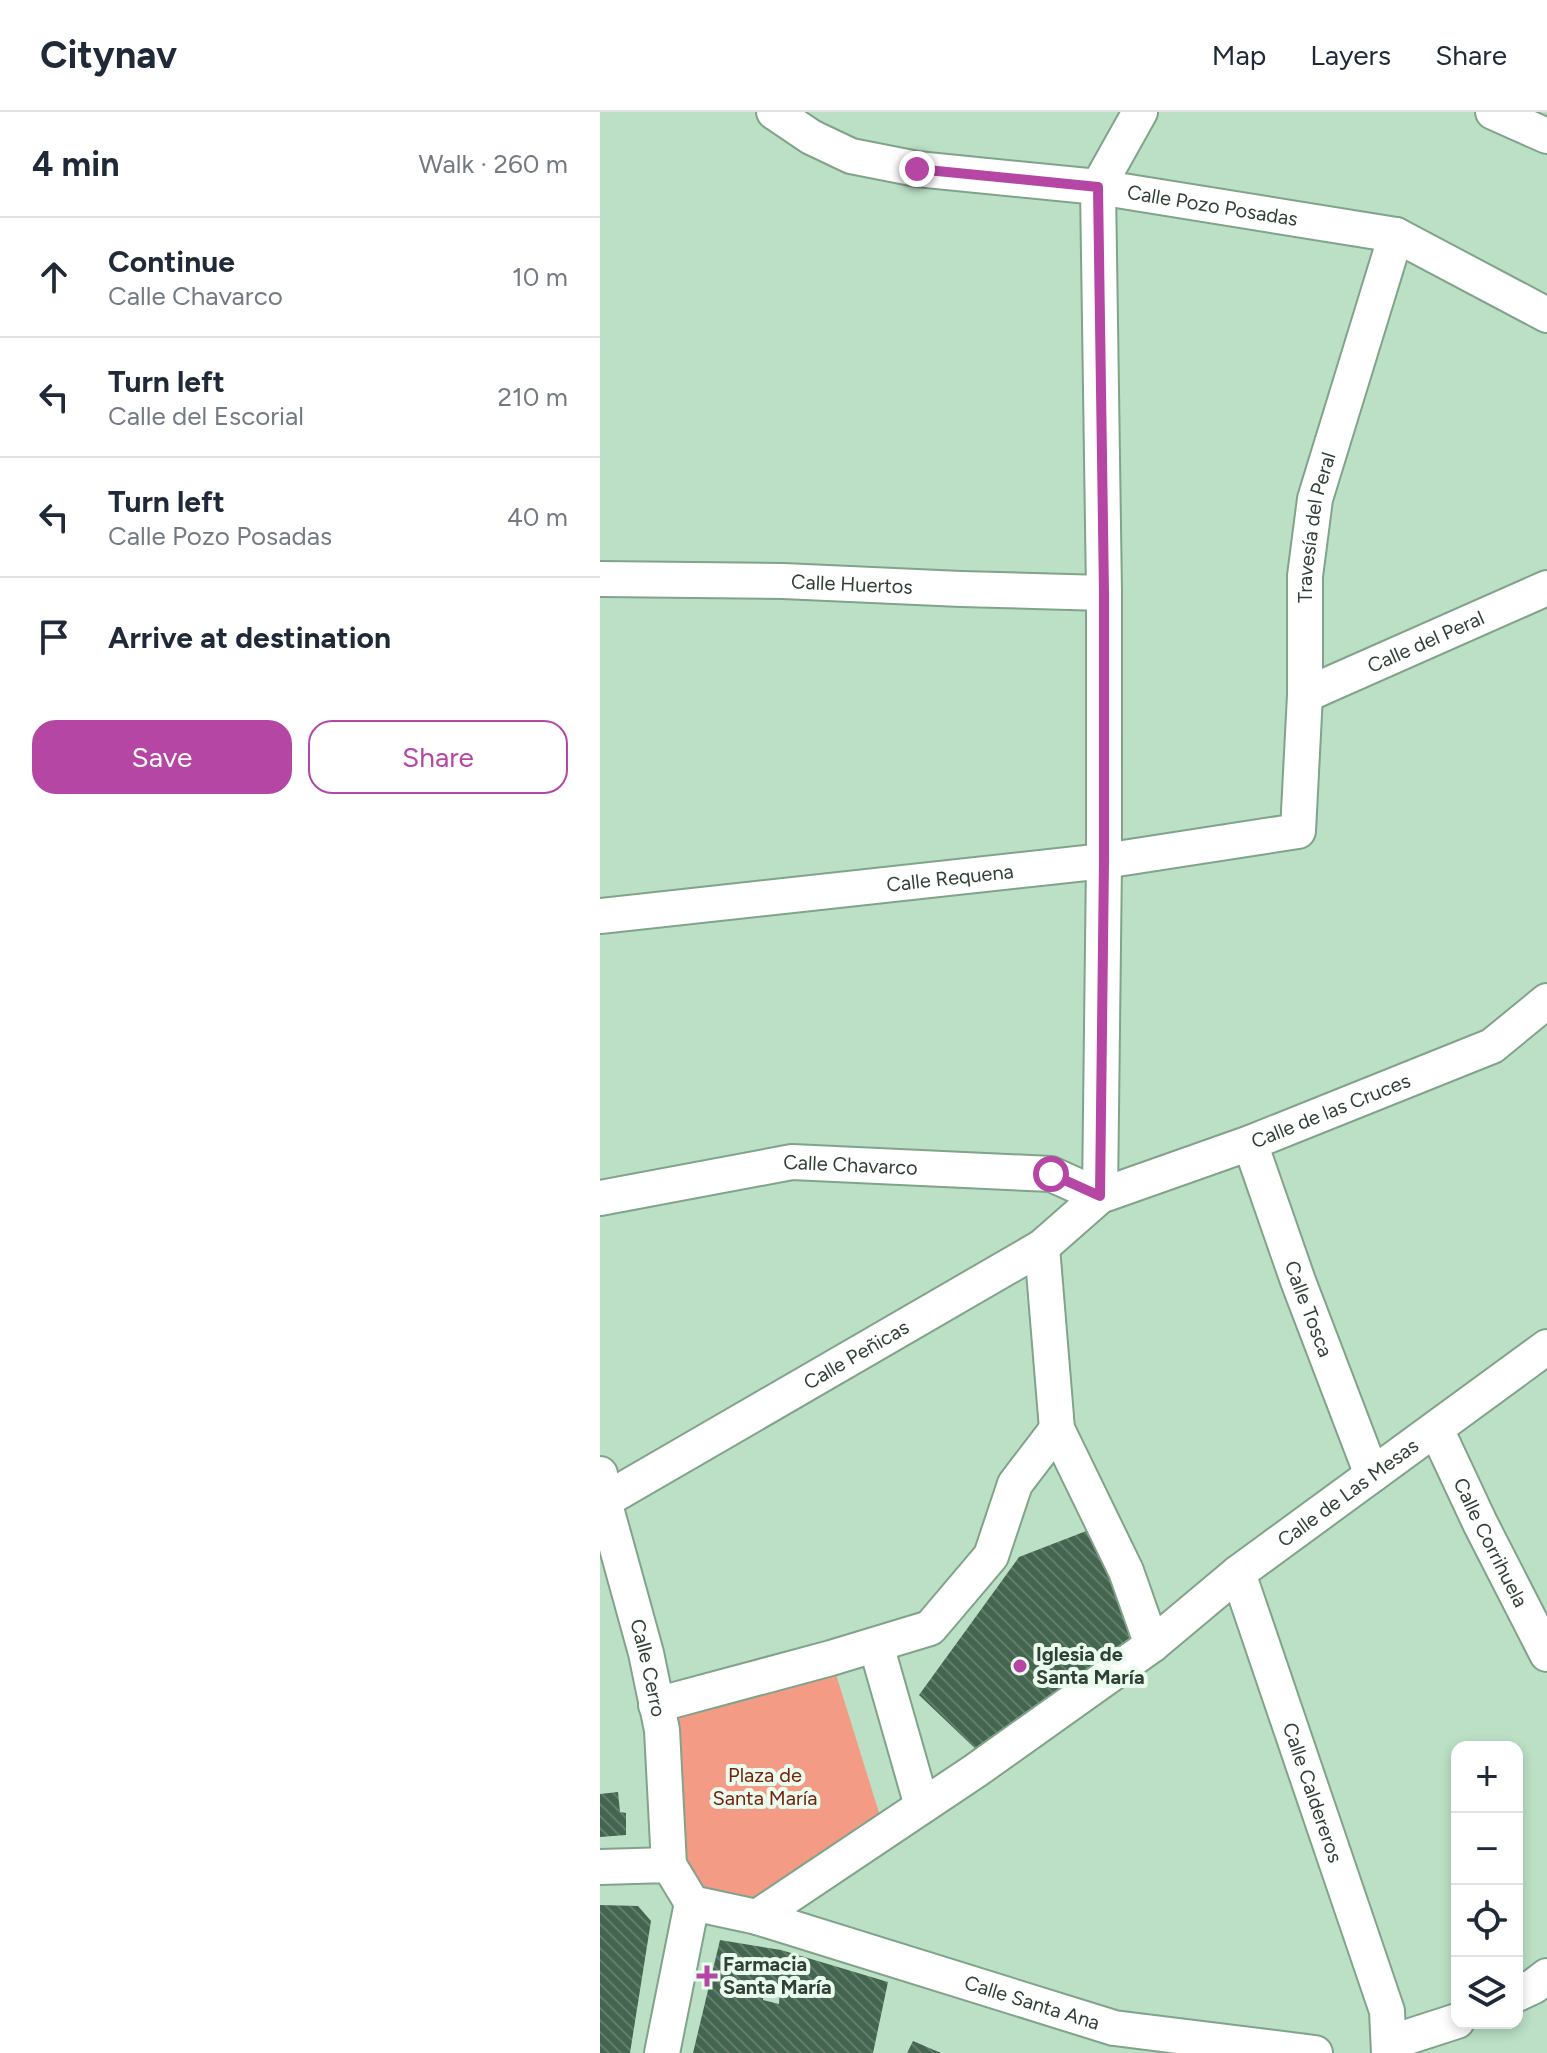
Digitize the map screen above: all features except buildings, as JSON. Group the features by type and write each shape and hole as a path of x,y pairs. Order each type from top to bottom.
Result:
{"street":[{"name":"Calle Pozo Posadas","path":"775,112 811,137 851,156 917,169 1098,187 1396,235 1547,315"},
{"path":"1100,1196 1104,593 1098,187 1140,112"},
{"path":"1493,112 1547,136"},
{"name":"Travesía del Peral","path":"1298,831 1305,695 1305,576 1315,499 1396,235"},
{"name":"Calle Huertos","path":"600,579 783,581 1104,593"},
{"name":"Calle del Peral","path":"1305,695 1547,588"},
{"name":"Calle Requena","path":"600,916 1104,861 1298,831"},
{"name":"Calle de las Cruces","path":"1100,1196 1250,1143 1492,1046 1547,1001"},
{"name":"Calle Tosca","path":"1250,1143 1298,1281 1372,1475"},
{"name":"Calle Chavarco","path":"600,1198 792,1162 1051,1174 1100,1196"},
{"name":"Calle Peñicas","path":"601,1493 1042,1247 1100,1196"},
{"path":"757,1917 975,1771 1152,1645 1126,1571 1057,1429 1042,1247"},
{"name":"Calle de Las Mesas","path":"1152,1645 1238,1573 1547,1347"},
{"path":"656,1705 930,1628 991,1556 1015,1484 1057,1429"},
{"name":"Calle Corrihuela","path":"1436,1429 1547,1654"},
{"name":"Calle Cerro","path":"601,1493 646,1653 662,1730 669,1865"},
{"name":"Calle Caldereros","path":"1238,1573 1388,2036"},
{"path":"876,1645 922,1806"},
{"path":"600,1867 669,1865 692,1903 662,2053"},
{"name":"Calle Santa Ana","path":"692,1903 757,1917 1114,2028 1315,2053"},
{"path":"1523,1991 1547,1976"},
{"path":"1388,2036 1451,2022"}],"green space":[{"name":"Plaza de Santa María","path":"831,1658 885,1832 757,1917 692,1903 656,1705"}],"place":[{"name":"Iglesia de Santa María","path":"1020,1666"},
{"name":"Farmacia Santa María","path":"707,1976"}],"route":[{"path":"917,169 1098,187 1104,593 1100,1196 1051,1174"}]}
